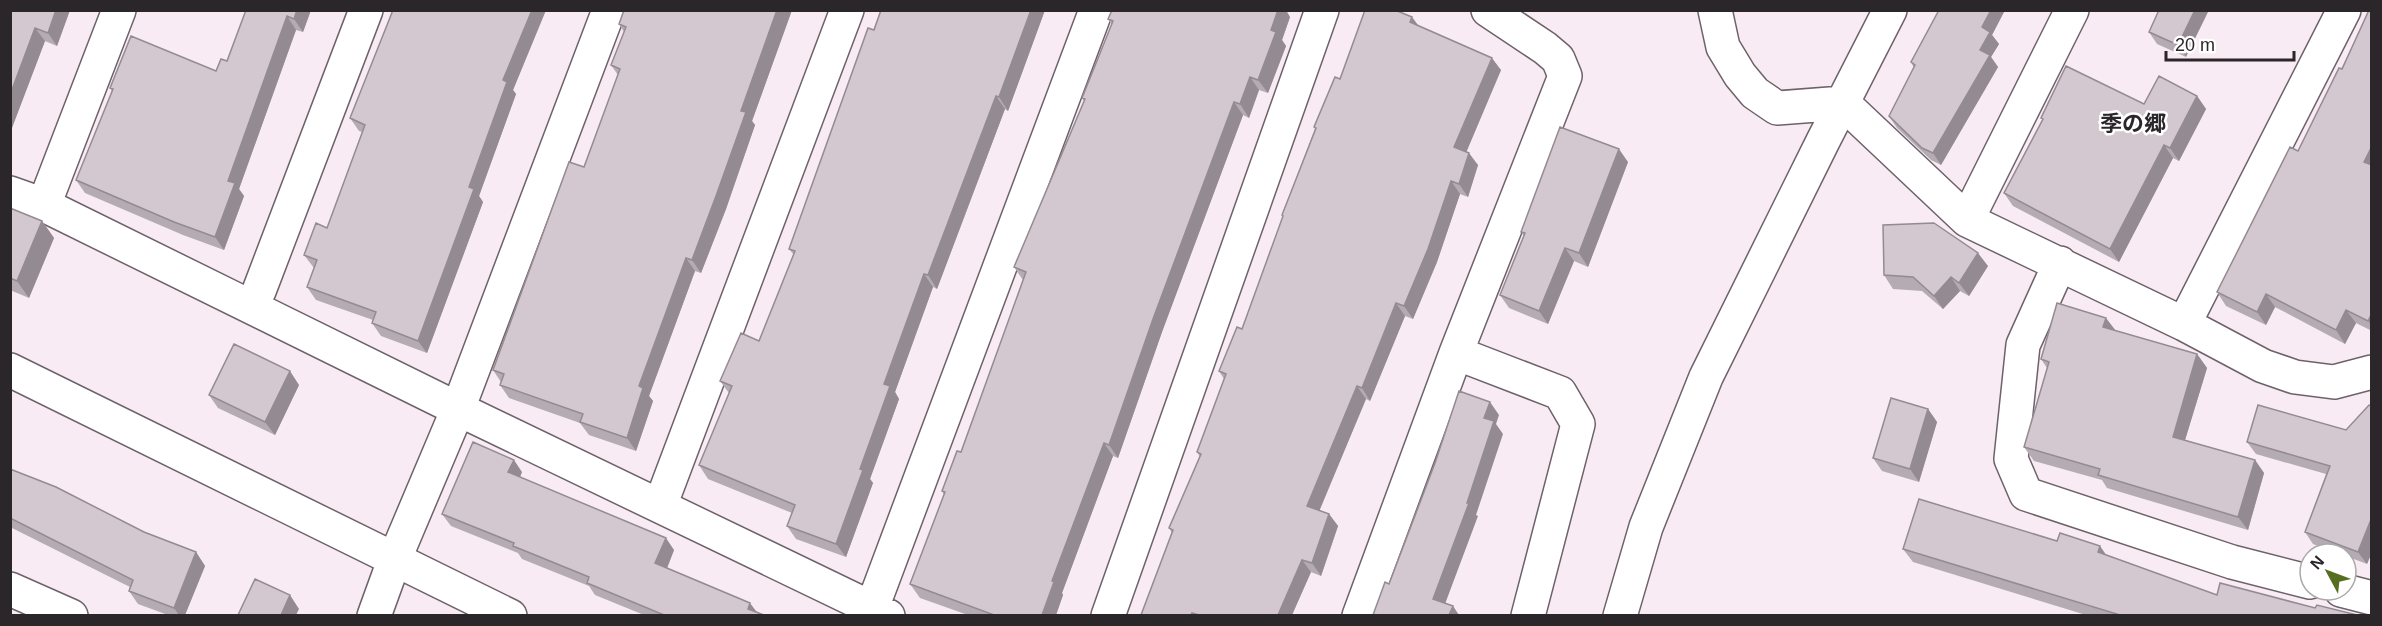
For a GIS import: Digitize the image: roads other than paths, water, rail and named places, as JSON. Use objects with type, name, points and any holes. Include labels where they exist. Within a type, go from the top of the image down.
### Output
[{"type":"street","points":[[44,205],[119,10]]},
{"type":"street","points":[[259,291],[366,10]]},
{"type":"street","points":[[374,615],[395,558],[458,409],[609,10]]},
{"type":"street","points":[[660,506],[847,10]]},
{"type":"street","points":[[10,193],[44,205],[458,409],[880,611],[1096,10]]},
{"type":"street","points":[[1108,615],[1322,10]]},
{"type":"street","points":[[1359,615],[1456,353],[1565,76],[1558,59],[1488,10]]},
{"type":"street","points":[[1715,10],[1723,47],[1740,75],[1755,93],[1777,108],[1843,103],[1967,220],[2184,324],[2263,366],[2295,377],[2334,382],[2372,372]]},
{"type":"street","points":[[1620,615],[1646,526],[1706,377],[1890,10]]},
{"type":"street","points":[[1967,220],[2072,10]]},
{"type":"street","points":[[2184,324],[2344,10]]},
{"type":"street","points":[[2060,263],[2024,345],[2011,459],[2026,494],[2232,562],[2298,579]]},
{"type":"street","points":[[1456,353],[1560,393],[1578,423],[1528,615]]},
{"type":"street","points":[[10,370],[510,615]]},
{"type":"street","points":[[10,589],[71,615]]},
{"type":"district","name":"季の郷","points":[[2133,123]]}]
